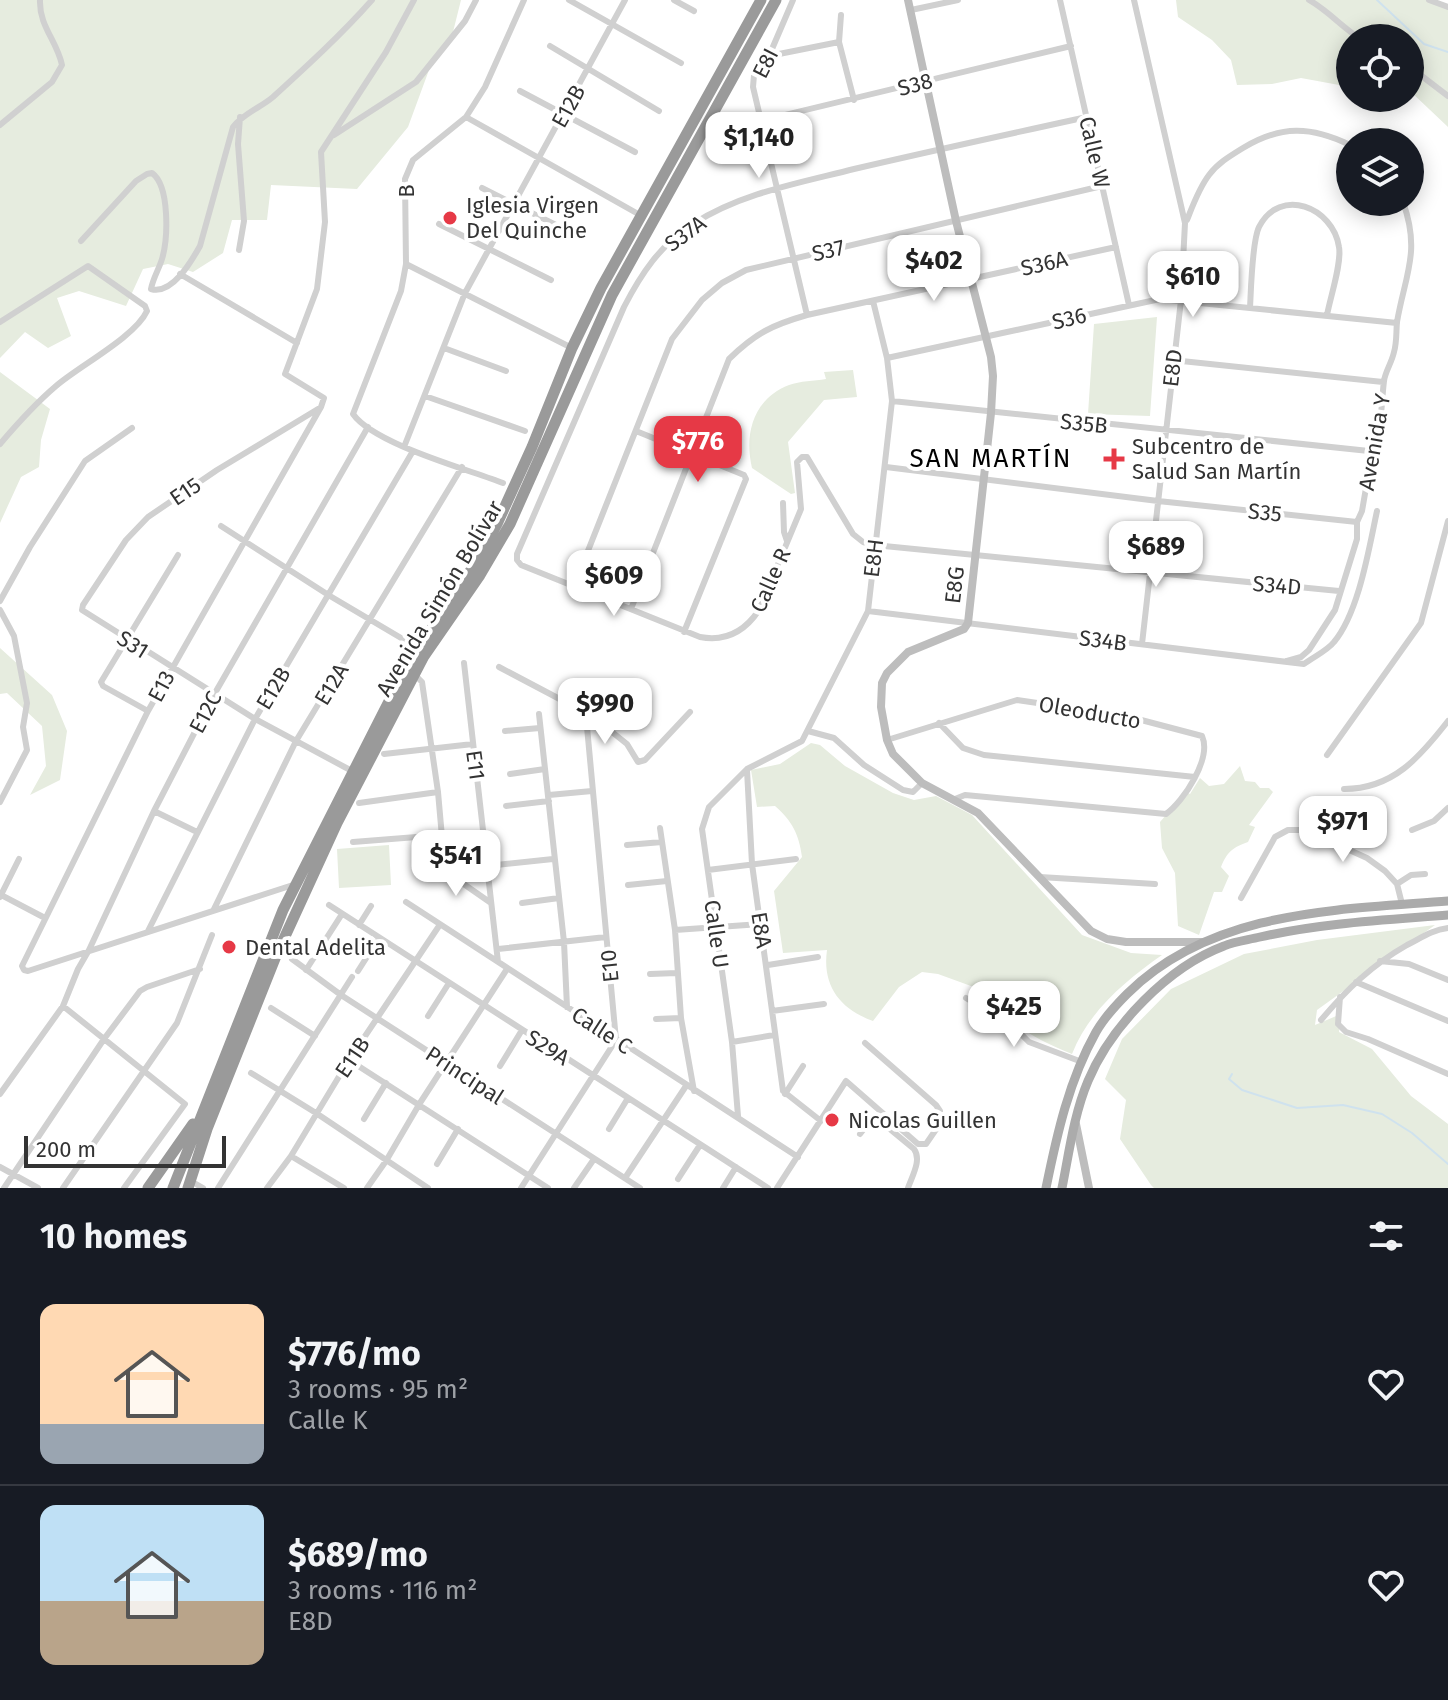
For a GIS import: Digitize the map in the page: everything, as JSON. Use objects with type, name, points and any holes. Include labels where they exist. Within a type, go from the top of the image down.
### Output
[{"type":"highway","name":"Avenida Simón Bolívar","points":[[173,1188],[283,910],[418,648],[477,561],[497,524],[572,348],[640,215],[761,0]]},
{"type":"highway","name":"Avenida Simón Bolívar","points":[[196,1187],[207,1129],[276,956],[337,823],[414,674],[510,524],[612,295],[776,0]]},
{"type":"highway","points":[[728,89],[722,88],[719,83],[729,60]]},
{"type":"highway","points":[[148,1188],[203,1111]]},
{"type":"main road","points":[[1046,1188],[1058,1128],[1082,1062],[1098,1029],[1148,974],[1201,942],[1287,917],[1448,901]]},
{"type":"main road","points":[[1351,909],[1353,923]]},
{"type":"main road","points":[[1062,1188],[1087,1083],[1100,1055],[1123,1022],[1158,986],[1223,946],[1296,929],[1448,915]]},
{"type":"street","points":[[0,125],[45,89],[62,65],[57,46],[45,29],[40,0]]},
{"type":"street","points":[[81,241],[136,181],[152,173],[161,186],[166,236],[163,257],[151,289],[164,289],[191,263],[200,246],[222,160],[233,127],[240,117],[268,101],[293,79],[372,0]]},
{"type":"street","points":[[321,407],[324,398],[285,374],[317,289],[325,222],[321,152],[386,52],[414,0]]},
{"type":"street","points":[[332,136],[416,82],[465,21],[476,0]]},
{"type":"street","name":"B","points":[[368,427],[353,414],[401,291],[406,264],[407,169],[413,160],[466,117],[485,87],[524,0]]},
{"type":"street","points":[[569,0],[681,63]]},
{"type":"street","points":[[612,25],[625,0]]},
{"type":"street","points":[[674,0],[694,11]]},
{"type":"street","name":"E8I","points":[[793,0],[769,56],[754,75],[753,87],[807,315]]},
{"type":"street","name":"E8G","points":[[908,0],[993,376],[968,623],[964,629],[908,652],[887,673],[881,695],[887,740],[893,754],[922,783],[955,799],[985,819],[1036,876],[1098,936],[1126,942],[1201,942]]},
{"type":"street","points":[[911,10],[958,0]]},
{"type":"street","name":"Calle W","points":[[1060,0],[1129,305]]},
{"type":"street","name":"E8D","points":[[1134,0],[1185,223],[1181,300],[1142,644]]},
{"type":"street","points":[[1309,0],[1322,7],[1339,24]]},
{"type":"street","points":[[1429,0],[1448,7]]},
{"type":"street","points":[[841,15],[839,42],[854,100]]},
{"type":"street","name":"E12B","points":[[404,447],[465,293],[612,25]]},
{"type":"street","points":[[769,56],[839,42]]},
{"type":"street","points":[[550,46],[659,111]]},
{"type":"street","name":"S38","points":[[760,121],[1071,46]]},
{"type":"street","points":[[1424,78],[1448,96]]},
{"type":"street","points":[[520,91],[635,152]]},
{"type":"street","points":[[239,250],[244,221],[238,144],[240,117]]},
{"type":"street","points":[[466,117],[640,215]]},
{"type":"street","name":"S37A","points":[[517,560],[619,318],[642,273],[662,248],[692,224],[730,203],[776,188],[1087,117]]},
{"type":"street","points":[[1185,223],[1208,176],[1221,161],[1249,144],[1281,130],[1306,130],[1336,138]]},
{"type":"street","name":"S37","points":[[574,586],[672,339],[702,300],[722,283],[746,270],[792,258],[1102,186]]},
{"type":"street","points":[[482,188],[580,237]]},
{"type":"street","points":[[1250,308],[1257,229],[1271,210],[1289,203],[1317,212],[1331,225],[1340,249],[1327,315]]},
{"type":"street","name":"Avenida Y","points":[[1287,661],[1301,657],[1309,650],[1335,610],[1357,539],[1357,522],[1362,511],[1370,465],[1369,451],[1376,441],[1385,390],[1383,382],[1397,339],[1397,323],[1410,275],[1413,241],[1407,216]]},
{"type":"street","points":[[439,224],[551,280]]},
{"type":"street","name":"S36A","points":[[693,455],[729,359],[773,324],[1116,247]]},
{"type":"street","points":[[406,264],[572,348]]},
{"type":"street","points":[[0,322],[88,266],[145,306],[147,311],[120,339],[56,385],[0,444]]},
{"type":"street","points":[[180,274],[297,343]]},
{"type":"street","name":"S36","points":[[887,358],[1160,299],[1397,323]]},
{"type":"street","name":"E8H","points":[[747,769],[792,748],[808,731],[868,611],[892,401],[887,358],[873,301]]},
{"type":"street","points":[[444,348],[506,371]]},
{"type":"street","points":[[1172,360],[1383,382]]},
{"type":"street","points":[[425,396],[525,431]]},
{"type":"street","name":"S35B","points":[[892,401],[1369,451]]},
{"type":"street","name":"E13","points":[[89,950],[28,971],[22,966],[171,667],[321,407]]},
{"type":"street","name":"E15","points":[[82,610],[126,540],[148,517],[217,470],[321,407]]},
{"type":"street","points":[[368,427],[413,451],[503,483]]},
{"type":"street","name":"E12C","points":[[0,1094],[63,1006],[154,811],[215,693],[368,427]]},
{"type":"street","points":[[0,601],[85,461],[132,428]]},
{"type":"street","points":[[636,431],[744,475],[746,479],[684,632]]},
{"type":"street","name":"E12B","points":[[147,932],[255,719],[413,451]]},
{"type":"street","points":[[631,609],[693,455]]},
{"type":"street","name":"Calle R","points":[[517,560],[684,632],[713,640],[735,634],[750,623],[759,610],[801,509],[797,462],[802,457],[810,458],[853,534],[863,542],[874,545]]},
{"type":"street","name":"E12A","points":[[214,909],[296,741],[462,467]]},
{"type":"street","name":"S35","points":[[886,467],[1357,522]]},
{"type":"street","points":[[783,503],[787,541]]},
{"type":"street","name":"S34B","points":[[868,611],[1304,664],[1332,645],[1342,631],[1361,584],[1377,511]]},
{"type":"street","points":[[1327,755],[1421,623],[1448,521]]},
{"type":"street","points":[[221,526],[418,648]]},
{"type":"street","name":"S34D","points":[[874,545],[1339,591]]},
{"type":"street","points":[[148,711],[101,684],[125,639],[178,555]]},
{"type":"street","points":[[0,610],[14,636],[27,703],[23,727],[27,750],[0,802]]},
{"type":"street","name":"S31","points":[[82,610],[255,719],[352,771]]},
{"type":"street","name":"E11","points":[[464,663],[498,962]]},
{"type":"street","points":[[499,667],[602,724],[627,744],[638,762],[690,712]]},
{"type":"street","points":[[414,674],[422,682],[438,792],[445,871],[491,903]]},
{"type":"street","name":"Oleoducto","points":[[887,740],[1017,700],[1126,716],[1202,736],[1204,750],[1195,777]]},
{"type":"street","points":[[539,714],[564,942],[567,1007]]},
{"type":"street","name":"E10","points":[[586,716],[616,1040]]},
{"type":"street","points":[[1344,789],[1377,786],[1399,773],[1448,721]]},
{"type":"street","points":[[939,723],[963,748],[984,755],[1195,777],[1175,808],[1166,814],[965,795],[955,799]]},
{"type":"street","points":[[505,731],[540,728]]},
{"type":"street","points":[[808,731],[834,738],[864,765],[903,790],[913,792],[922,783]]},
{"type":"street","points":[[384,754],[473,744]]},
{"type":"street","points":[[510,774],[545,769]]},
{"type":"street","name":"E8A","points":[[747,769],[752,864],[784,1092]]},
{"type":"street","name":"Calle U","points":[[738,1116],[732,1042],[702,829],[709,807],[747,769]]},
{"type":"street","points":[[506,806],[592,791]]},
{"type":"street","points":[[359,803],[438,792]]},
{"type":"street","points":[[1412,830],[1434,821],[1448,808]]},
{"type":"street","points":[[154,811],[197,832]]},
{"type":"street","points":[[660,828],[675,930],[681,1018],[694,1091]]},
{"type":"street","points":[[1241,898],[1275,837],[1288,830],[1305,830],[1367,858],[1385,871],[1397,884],[1402,904]]},
{"type":"street","points":[[353,842],[442,835]]},
{"type":"street","points":[[627,845],[662,842]]},
{"type":"street","points":[[19,859],[0,896],[45,918]]},
{"type":"street","points":[[487,866],[553,859]]},
{"type":"street","points":[[708,870],[796,859]]},
{"type":"street","points":[[1397,884],[1411,875],[1425,874]]},
{"type":"street","points":[[1036,876],[1155,884]]},
{"type":"street","points":[[628,885],[667,881]]},
{"type":"street","points":[[89,950],[296,884]]},
{"type":"street","points":[[522,903],[559,898]]},
{"type":"street","name":"Calle C","points":[[406,902],[798,1157]]},
{"type":"street","name":"S29A","points":[[329,905],[768,1188]]},
{"type":"street","points":[[359,925],[371,906]]},
{"type":"street","points":[[306,970],[342,914]]},
{"type":"street","points":[[675,930],[761,924]]},
{"type":"street","name":"E11B","points":[[267,1188],[291,1156],[349,1060],[439,926]]},
{"type":"street","points":[[1321,1020],[1340,997],[1380,961],[1436,930],[1448,928]]},
{"type":"street","points":[[63,1188],[177,1023],[212,935]]},
{"type":"street","points":[[498,949],[606,937]]},
{"type":"street","points":[[358,971],[379,938]]},
{"type":"street","points":[[768,965],[818,957]]},
{"type":"street","name":"Principal","points":[[292,959],[341,995],[640,1188]]},
{"type":"street","points":[[1380,961],[1409,964],[1448,980]]},
{"type":"street","points":[[4,1188],[140,991],[200,969]]},
{"type":"street","points":[[367,1188],[507,969]]},
{"type":"street","points":[[650,974],[677,973]]},
{"type":"street","points":[[218,1188],[352,977]]},
{"type":"street","points":[[1356,982],[1448,1021]]},
{"type":"street","points":[[428,1016],[449,983]]},
{"type":"street","points":[[1340,997],[1338,1024],[1346,1032],[1448,1074]]},
{"type":"street","points":[[966,998],[1013,1026],[1025,1039],[1082,1062]]},
{"type":"street","points":[[772,1011],[824,1004]]},
{"type":"street","points":[[63,1006],[185,1104],[124,1188]]},
{"type":"street","points":[[271,1008],[315,1036]]},
{"type":"street","points":[[656,1019],[681,1018]]},
{"type":"street","points":[[500,1066],[522,1030]]},
{"type":"street","points":[[732,1042],[774,1035]]},
{"type":"street","points":[[521,1188],[616,1040]]},
{"type":"street","points":[[777,1188],[846,1081],[918,1144],[926,1144],[937,1128],[940,1111],[936,1105],[865,1043]]},
{"type":"street","points":[[349,1060],[548,1188]]},
{"type":"street","points":[[803,1066],[784,1092],[821,1121]]},
{"type":"street","points":[[251,1073],[428,1188]]},
{"type":"street","points":[[364,1119],[386,1083]]},
{"type":"street","points":[[625,1178],[686,1086]]},
{"type":"street","points":[[609,1129],[628,1098]]},
{"type":"street","points":[[860,1134],[874,1116],[914,1149],[918,1154],[917,1161],[908,1188]]},
{"type":"street","points":[[1076,1124],[1089,1188]]},
{"type":"street","points":[[437,1164],[458,1129]]},
{"type":"street","points":[[678,1179],[700,1145]]},
{"type":"street","points":[[291,1156],[344,1188]]},
{"type":"street","points":[[574,1188],[594,1159]]},
{"type":"street","points":[[0,1167],[38,1188]]},
{"type":"street","points":[[723,1188],[736,1167]]},
{"type":"shaded area","points":[[0,0],[461,0],[452,36],[429,70],[408,127],[357,189],[271,185],[267,220],[232,220],[223,253],[193,272],[168,264],[143,269],[126,306],[79,291],[57,298],[71,336],[48,348],[25,332],[0,358]]},
{"type":"shaded area","points":[[1176,0],[1429,0],[1448,7],[1448,127],[1424,104],[1424,24],[1336,24],[1336,84],[1301,78],[1272,84],[1237,85],[1231,60],[1212,40],[1178,17]]},
{"type":"shaded area","points":[[1157,317],[1150,416],[1088,414],[1094,324]]},
{"type":"shaded area","points":[[853,370],[857,397],[824,400],[788,442],[795,493],[791,494],[752,468],[751,430],[759,408],[767,399],[789,385],[826,379],[824,372]]},
{"type":"shaded area","points":[[0,372],[50,409],[41,440],[39,467],[21,477],[0,523]]},
{"type":"shaded area","points":[[0,648],[52,695],[67,731],[60,780],[30,795],[46,766],[42,726],[7,693],[0,694]]},
{"type":"shaded area","points":[[811,743],[820,745],[845,766],[893,793],[914,800],[936,796],[972,815],[1082,935],[1131,953],[1162,955],[1135,975],[1098,1011],[1072,1054],[1026,1032],[993,994],[938,974],[922,972],[899,987],[873,1021],[851,1010],[836,994],[827,975],[827,950],[783,953],[774,891],[802,857],[801,849],[794,828],[775,806],[757,807],[751,770],[780,764]]},
{"type":"shaded area","points":[[1240,766],[1245,781],[1255,782],[1260,788],[1269,788],[1273,792],[1249,825],[1255,827],[1248,842],[1231,851],[1223,862],[1221,867],[1229,876],[1222,892],[1214,892],[1199,935],[1178,926],[1175,873],[1162,848],[1160,822],[1186,792],[1190,794],[1200,778],[1209,786],[1224,784]]},
{"type":"shaded area","points":[[389,845],[391,885],[339,888],[337,849]]},
{"type":"shaded area","points":[[1435,925],[1317,1010],[1315,1025],[1341,1014],[1339,1032],[1372,1049],[1411,1096],[1448,1124],[1448,1188],[1154,1188],[1151,1185],[1120,1139],[1126,1100],[1105,1079],[1122,1039],[1171,989],[1244,954],[1317,940]]},
{"type":"waterway","points":[[1377,0],[1424,44],[1448,52]]},
{"type":"waterway","points":[[1232,1074],[1229,1079],[1242,1090],[1297,1108],[1343,1105],[1382,1114],[1412,1133],[1448,1164]]},
{"type":"place","name":"Iglesia Virgen Del Quinche","points":[[450,218]]},
{"type":"place","name":"Subcentro de Salud San Martín","points":[[1114,459]]},
{"type":"place","name":"Dental Adelita","points":[[229,947]]},
{"type":"place","name":"Nicolas Guillen","points":[[832,1120]]},
{"type":"district","name":"SAN MARTÍN","points":[[991,458]]}]
